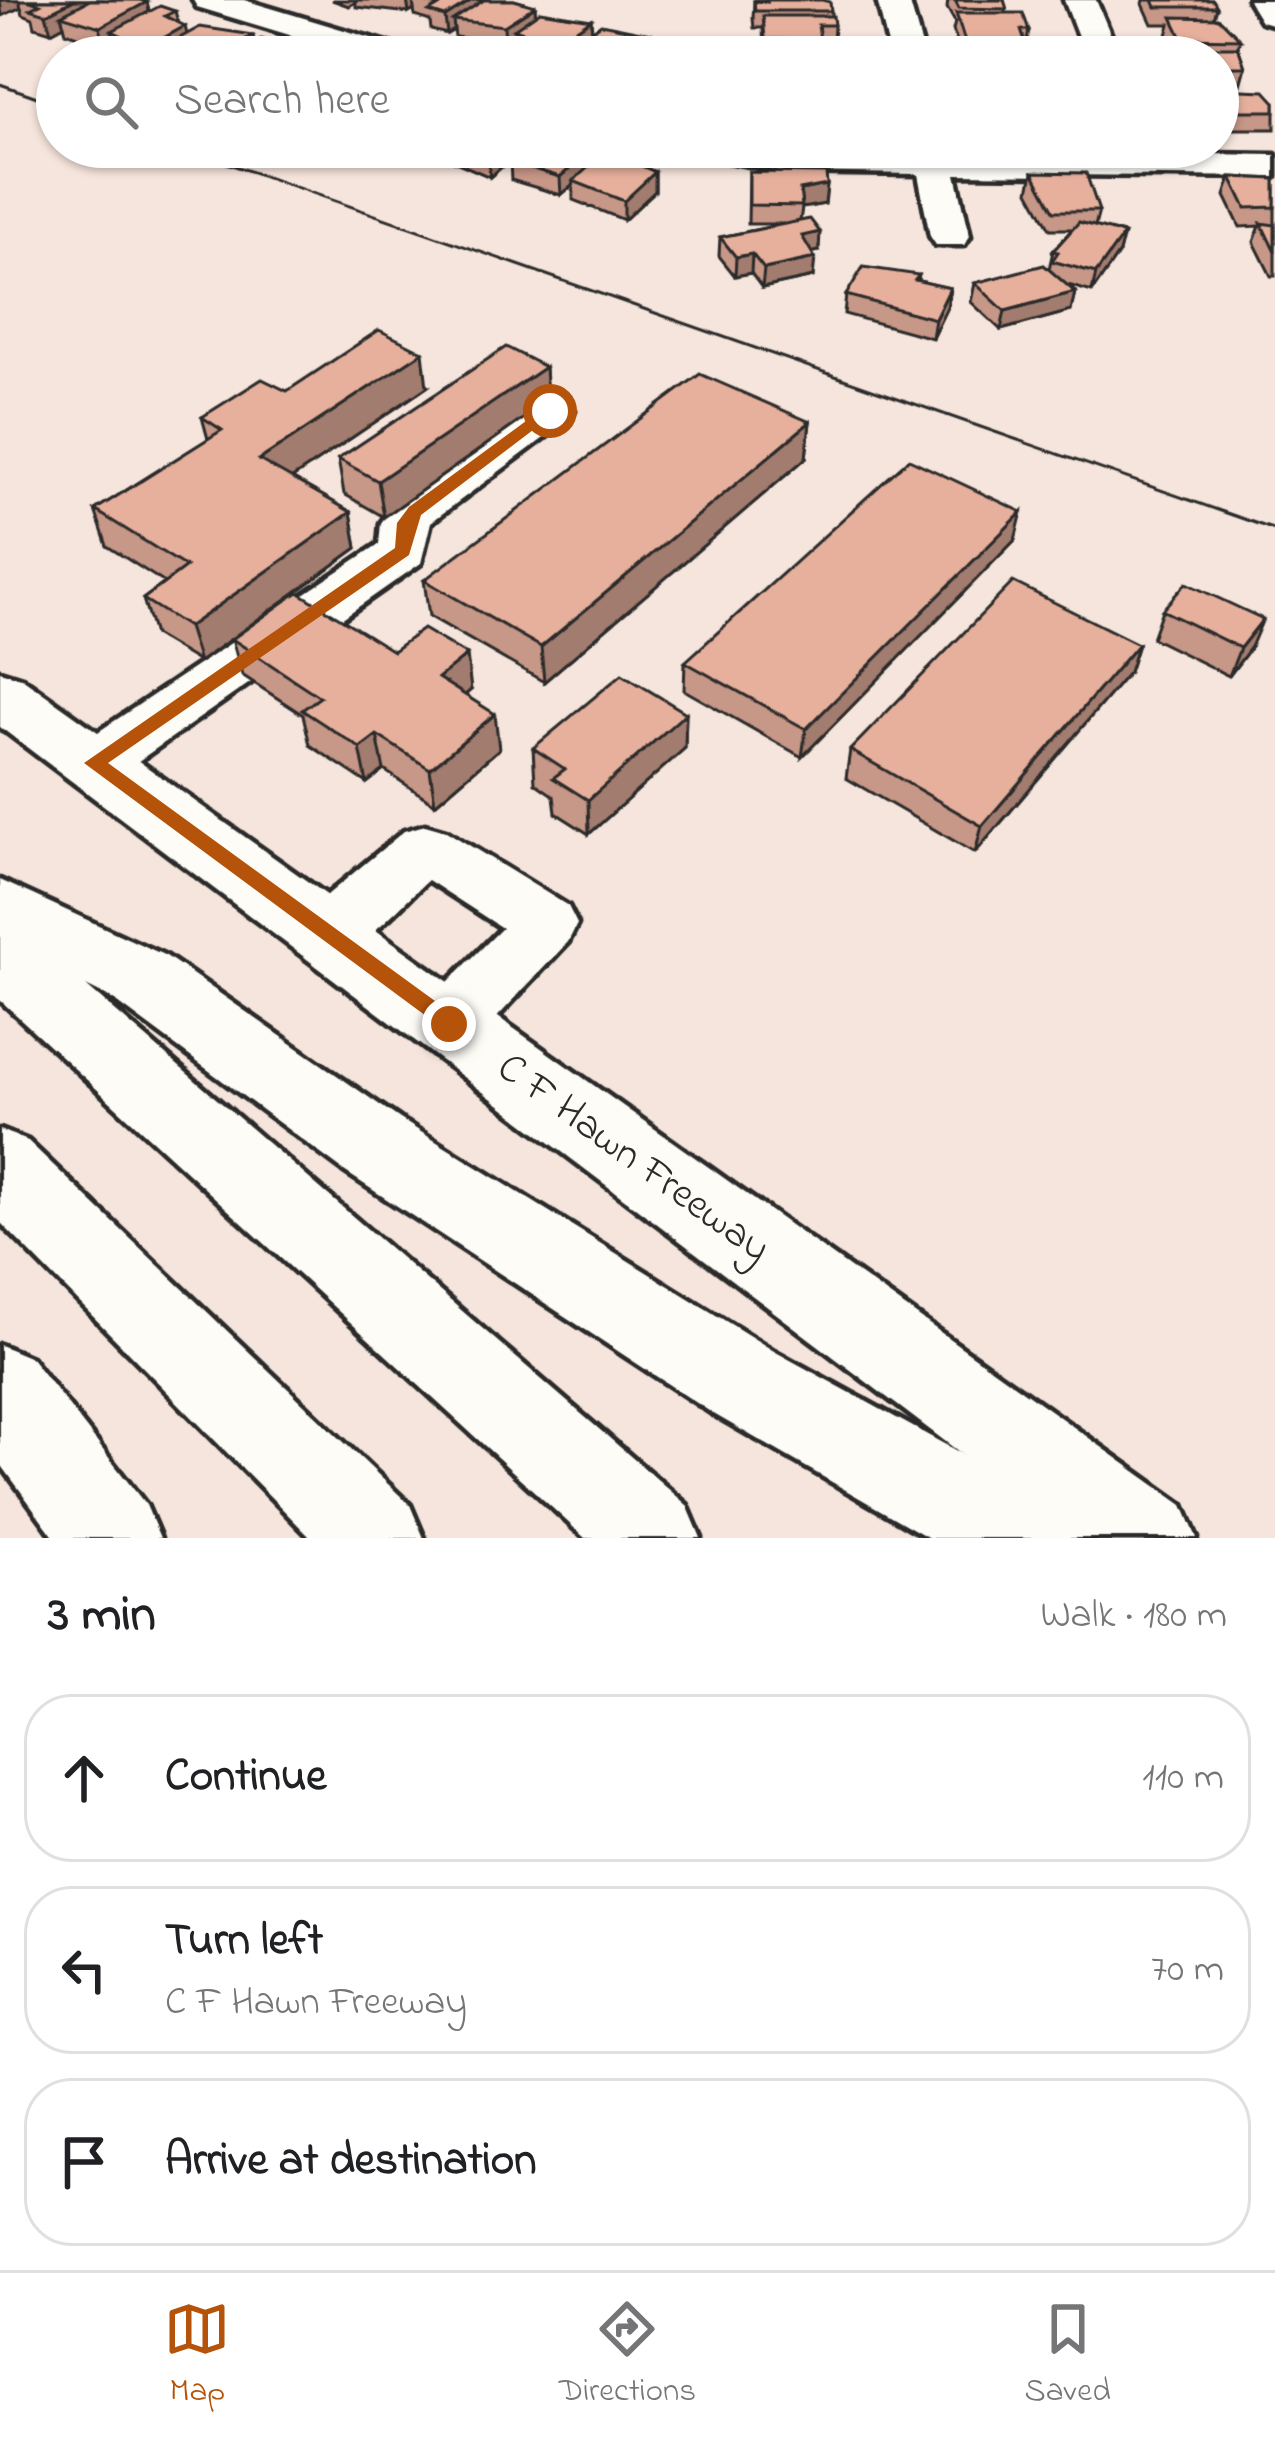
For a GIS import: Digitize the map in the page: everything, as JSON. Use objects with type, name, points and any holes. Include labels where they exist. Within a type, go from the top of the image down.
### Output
[{"type":"main road","points":[[1267,0],[1275,13]]},
{"type":"main road","name":"C F Hawn Freeway","points":[[0,694],[1150,1538]]},
{"type":"main road","points":[[0,909],[140,978],[372,1145],[742,1382],[976,1513],[1036,1538]]},
{"type":"main road","points":[[0,955],[654,1538]]},
{"type":"main road","points":[[0,1167],[377,1538]]},
{"type":"main road","points":[[0,1389],[113,1538]]},
{"type":"street","points":[[209,0],[329,36]]},
{"type":"street","points":[[893,0],[902,36]]},
{"type":"street","points":[[1080,0],[1094,36]]},
{"type":"street","points":[[1239,163],[1275,166]]},
{"type":"street","points":[[936,168],[950,236]]},
{"type":"street","points":[[94,763],[403,551],[406,523],[415,511],[550,411]]},
{"type":"street","points":[[325,933],[425,848],[546,924],[449,1024]]},
{"type":"building","points":[[27,0],[74,0],[46,14],[30,9],[40,4]]},
{"type":"building","points":[[90,0],[147,2],[100,27],[61,15]]},
{"type":"building","points":[[417,0],[472,0],[445,17],[429,12],[439,6]]},
{"type":"building","points":[[484,0],[535,6],[504,26],[453,20]]},
{"type":"building","points":[[822,0],[830,2],[831,11],[755,11],[754,1]]},
{"type":"building","points":[[955,0],[1004,0],[1007,9],[959,8]]},
{"type":"building","points":[[1153,0],[1213,0],[1217,7],[1156,7]]},
{"type":"building","points":[[160,6],[175,11],[165,16],[185,26],[167,36],[123,36],[112,31]]},
{"type":"building","points":[[540,11],[591,19],[566,36],[537,36],[514,29]]},
{"type":"building","points":[[956,13],[1023,13],[1029,30],[1021,30],[1023,36],[963,36]]},
{"type":"building","points":[[763,16],[833,16],[834,25],[818,25],[819,36],[765,36]]},
{"type":"building","points":[[1172,17],[1219,18],[1237,36],[1181,36]]},
{"type":"building","points":[[601,24],[651,34],[648,36],[584,36]]},
{"type":"building","points":[[200,27],[253,35],[251,36],[184,36]]},
{"type":"building","points":[[1239,90],[1265,91],[1275,102],[1275,111],[1239,111]]},
{"type":"building","points":[[530,168],[570,168],[560,177]]},
{"type":"building","points":[[588,168],[655,172],[624,201],[573,181]]},
{"type":"building","points":[[749,172],[826,173],[827,185],[800,190],[802,206],[749,205]]},
{"type":"building","points":[[1033,172],[1086,173],[1099,211],[1054,211]]},
{"type":"building","points":[[1231,177],[1275,179],[1275,207],[1246,208]]},
{"type":"building","points":[[810,219],[820,232],[802,236],[815,258],[764,269],[752,254],[736,257],[720,237]]},
{"type":"building","points":[[1079,222],[1124,234],[1096,273],[1052,261],[1058,252],[1053,251]]},
{"type":"building","points":[[1261,223],[1275,225],[1275,252]]},
{"type":"building","points":[[1044,265],[1075,292],[1005,311],[975,283]]},
{"type":"building","points":[[863,267],[919,275],[915,280],[950,288],[935,319],[846,295]]},
{"type":"building","points":[[379,330],[423,352],[259,460],[351,512],[188,627],[143,599],[186,567],[95,510],[222,430],[202,417],[262,379],[287,391]]},
{"type":"building","points":[[506,347],[545,367],[378,481],[338,459]]},
{"type":"building","points":[[700,374],[810,422],[541,647],[424,580]]},
{"type":"building","points":[[909,459],[1022,512],[806,729],[685,662]]},
{"type":"building","points":[[1013,582],[1138,644],[982,826],[850,750]]},
{"type":"building","points":[[1186,583],[1263,619],[1240,648],[1162,610]]},
{"type":"building","points":[[298,592],[393,651],[423,629],[467,655],[438,678],[495,714],[430,769],[377,735],[360,748],[302,710],[320,697],[232,639]]},
{"type":"building","points":[[622,674],[686,713],[588,800],[553,778],[565,769],[533,748]]},
{"type":"tram line","points":[[0,84],[36,97]]},
{"type":"tram line","points":[[241,168],[1275,530]]},
{"type":"route","points":[[449,1024],[94,763],[403,551],[406,523],[415,511],[550,411]]}]
